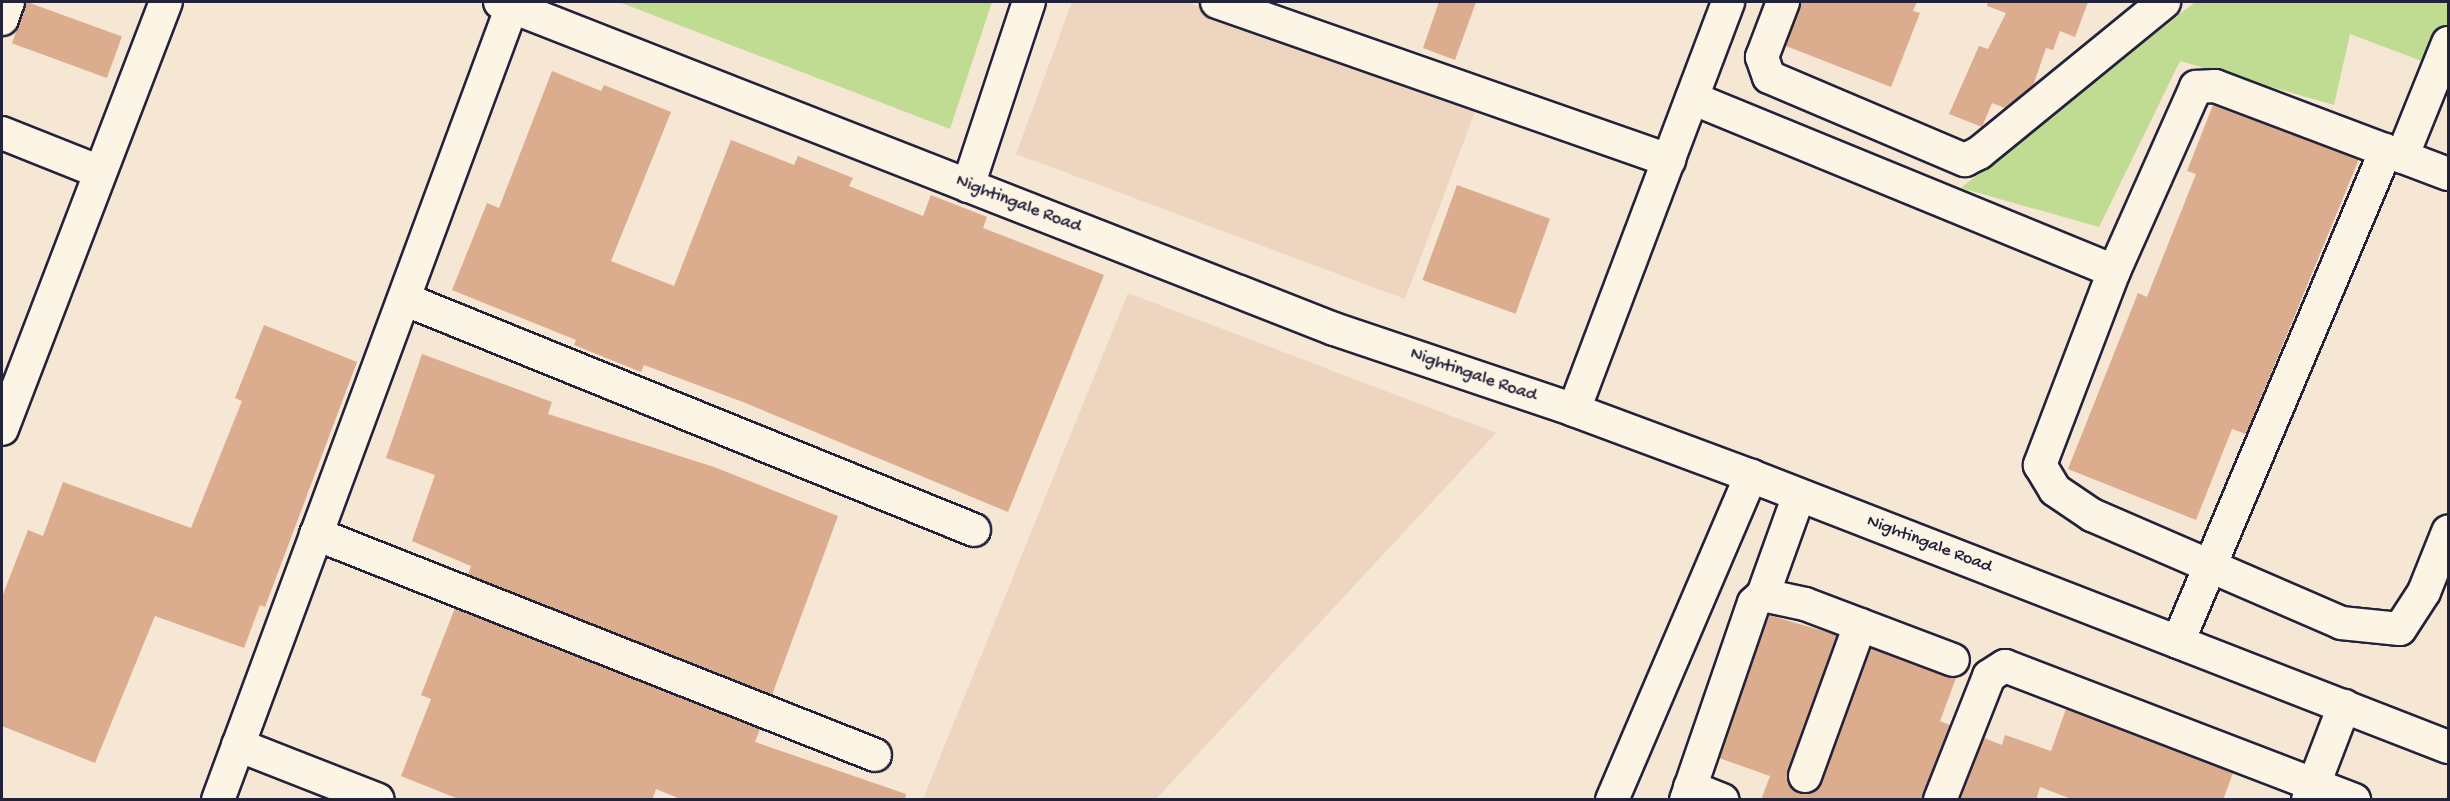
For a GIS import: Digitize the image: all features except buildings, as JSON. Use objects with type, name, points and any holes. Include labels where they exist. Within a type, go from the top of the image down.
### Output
[{"type":"street","points":[[2,429],[166,2]]},
{"type":"street","points":[[968,186],[1029,2]]},
{"type":"street","points":[[1217,2],[1668,160]]},
{"type":"street","points":[[1574,410],[1728,2]]},
{"type":"street","points":[[1783,2],[1762,57],[1769,77],[1965,159],[1979,153],[2164,2]]},
{"type":"street","points":[[218,800],[404,299],[506,4]]},
{"type":"street","name":"Nightingale Road","points":[[506,4],[1334,329],[1574,410],[1751,476],[2448,747]]},
{"type":"street","points":[[2178,642],[2394,153],[2448,43]]},
{"type":"street","points":[[2448,174],[2215,86],[2196,87],[2114,271],[2040,465],[2055,490],[2092,515],[2341,623],[2400,629],[2424,592],[2448,532]]},
{"type":"street","points":[[1692,98],[2114,271]]},
{"type":"street","points":[[2,133],[100,172]]},
{"type":"street","points":[[404,299],[974,530]]},
{"type":"street","points":[[1612,800],[1751,476]]},
{"type":"street","points":[[1724,800],[1688,793],[1755,603],[1763,595],[1799,495]]},
{"type":"street","points":[[316,534],[875,755]]},
{"type":"street","points":[[1763,595],[1785,598],[1953,660]]},
{"type":"street","points":[[1805,776],[1860,625]]},
{"type":"street","points":[[1940,800],[1989,676],[2005,666],[2311,792],[2354,800]]},
{"type":"street","points":[[2311,792],[2344,706]]},
{"type":"street","points":[[238,745],[378,800]]},
{"type":"shaded area","points":[[1072,2],[1187,2],[1476,109],[1405,299],[1016,154]]},
{"type":"shaded area","points":[[1128,293],[1496,433],[1156,799],[923,799]]},
{"type":"green space","points":[[619,2],[992,2],[950,129]]},
{"type":"green space","points":[[2195,2],[2448,2],[2448,33],[2435,66],[2350,34],[2334,105],[2180,61],[2099,227],[1961,188]]}]
